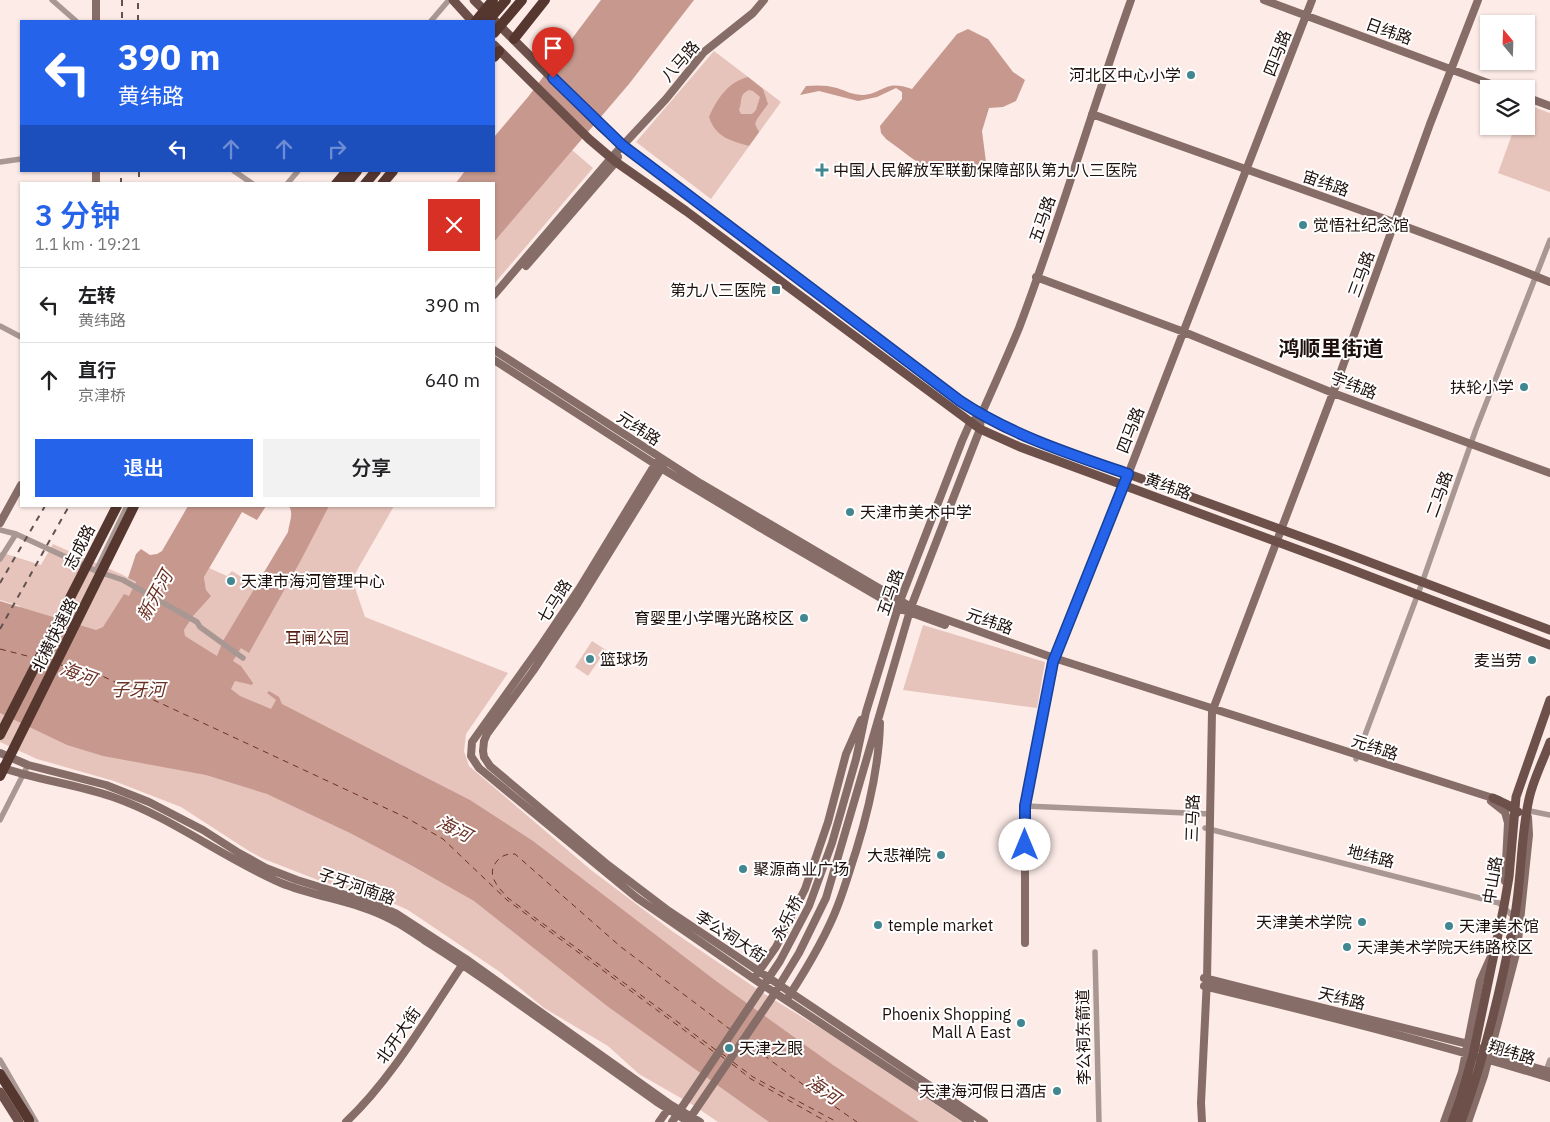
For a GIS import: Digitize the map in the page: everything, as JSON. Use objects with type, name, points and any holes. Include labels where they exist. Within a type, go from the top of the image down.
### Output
[{"type":"highway","points":[[475,20],[494,0]]},
{"type":"highway","points":[[489,20],[506,0]]},
{"type":"highway","points":[[495,32],[522,0]]},
{"type":"highway","points":[[514,39],[545,0]]},
{"type":"highway","points":[[338,182],[346,172]]},
{"type":"highway","points":[[348,182],[356,172]]},
{"type":"highway","points":[[367,182],[375,172]]},
{"type":"highway","points":[[384,182],[392,172]]},
{"type":"highway","points":[[102,532],[113,507]]},
{"type":"highway","name":"志成路","points":[[0,735],[116,507]]},
{"type":"highway","name":"北横快速路","points":[[0,776],[134,507]]},
{"type":"highway","points":[[110,554],[137,507]]},
{"type":"highway","points":[[0,1074],[26,1122]]},
{"type":"main road","points":[[451,0],[473,20]]},
{"type":"main road","name":"黄纬路","points":[[474,0],[622,145],[981,416],[1021,434],[1550,630]]},
{"type":"main road","name":"黄纬路","points":[[496,51],[614,160],[980,429],[1020,447],[1550,645]]},
{"type":"main road","name":"中山路","points":[[1480,1051],[1477,1031],[1504,906],[1516,797],[1550,700]]},
{"type":"main road","name":"中山路","points":[[1465,1098],[1480,1051],[1489,1031],[1515,918],[1524,826],[1530,793],[1550,742]]},
{"type":"main road","points":[[1492,799],[1515,807],[1522,816],[1524,826]]},
{"type":"main road","points":[[1462,1072],[1480,1051]]},
{"type":"main road","points":[[0,1092],[26,1122]]},
{"type":"main road","points":[[1452,1122],[1465,1098]]},
{"type":"main road","points":[[1460,1122],[1465,1098]]},
{"type":"main road","points":[[0,1104],[26,1122]]},
{"type":"street","points":[[52,0],[75,20]]},
{"type":"street","points":[[96,0],[96,20]]},
{"type":"street","points":[[432,20],[451,0]]},
{"type":"street","name":"八马路","points":[[495,301],[614,160],[622,145],[666,100],[704,52],[753,13],[764,0]]},
{"type":"street","name":"五马路","points":[[867,760],[910,610],[980,429],[981,416],[1018,328],[1131,0]]},
{"type":"street","name":"日纬路","points":[[1264,0],[1481,80]]},
{"type":"street","name":"四马路","points":[[1025,942],[1025,806],[1054,660],[1184,332],[1312,0]]},
{"type":"street","name":"三马路","points":[[1200,1122],[1198,1101],[1205,982],[1207,829],[1214,709],[1478,0]]},
{"type":"street","points":[[1535,100],[1550,106]]},
{"type":"street","name":"宙纬路","points":[[1092,114],[1395,222],[1550,282]]},
{"type":"street","points":[[0,162],[20,159]]},
{"type":"street","name":"八马路","points":[[495,294],[614,160]]},
{"type":"street","points":[[235,172],[250,182]]},
{"type":"street","points":[[289,182],[297,172]]},
{"type":"street","name":"二马路","points":[[1357,757],[1422,583],[1471,444],[1550,240]]},
{"type":"street","name":"宇纬路","points":[[1036,277],[1184,332],[1333,392],[1550,473]]},
{"type":"street","points":[[0,326],[20,336]]},
{"type":"street","name":"元纬路","points":[[495,351],[660,463]]},
{"type":"street","name":"元纬路","points":[[495,361],[660,463],[910,610],[1054,660],[1214,709],[1357,757],[1492,799]]},
{"type":"street","points":[[970,423],[981,416]]},
{"type":"street","name":"五马路","points":[[856,759],[866,712],[899,605],[970,423]]},
{"type":"street","name":"七马路","points":[[483,751],[487,734],[533,671],[578,603],[660,463]]},
{"type":"street","name":"七马路","points":[[471,756],[472,742],[476,735],[579,589],[660,463]]},
{"type":"street","points":[[0,524],[20,486]]},
{"type":"street","name":"志成路","points":[[96,571],[127,507]]},
{"type":"street","points":[[0,530],[16,534],[96,571],[123,580],[198,622],[200,627],[241,656]]},
{"type":"street","points":[[0,559],[16,534]]},
{"type":"street","points":[[754,979],[776,947],[805,889],[828,822],[846,754],[866,712]]},
{"type":"street","points":[[786,1000],[818,947],[838,907],[862,829],[872,786],[879,753],[880,715]]},
{"type":"street","name":"李公祠大街","points":[[483,751],[484,757],[490,766],[622,877],[666,909],[984,1122]]},
{"type":"street","name":"子牙河南路","points":[[0,753],[28,765],[106,785],[149,802],[203,830],[266,868],[297,880],[372,903],[397,914],[689,1122]]},
{"type":"street","name":"李公祠大街","points":[[471,756],[479,768],[499,785],[616,881],[662,916],[970,1122]]},
{"type":"street","name":"永乐桥","points":[[672,1122],[758,996],[801,924],[832,842],[856,759]]},
{"type":"street","name":"永乐桥","points":[[689,1122],[771,999],[819,915],[838,860],[867,760]]},
{"type":"street","points":[[0,820],[28,765]]},
{"type":"street","name":"子牙河南路","points":[[0,767],[24,776],[113,796],[168,821],[240,864],[282,883],[313,894],[368,909],[393,920],[464,961]]},
{"type":"street","points":[[1492,799],[1505,812],[1508,823],[1506,892]]},
{"type":"street","points":[[1025,806],[1208,814]]},
{"type":"street","points":[[1515,807],[1550,813]]},
{"type":"street","points":[[1480,1051],[1517,950],[1529,835],[1527,809]]},
{"type":"street","name":"地纬路","points":[[1207,829],[1499,903],[1504,906],[1521,926]]},
{"type":"street","points":[[1484,1076],[1480,1051],[1480,981],[1494,950]]},
{"type":"street","name":"李公祠东箭道","points":[[1095,952],[1099,1122]]},
{"type":"street","name":"北开大街","points":[[346,1122],[364,1105],[394,1065],[464,961]]},
{"type":"street","name":"天纬路","points":[[1205,982],[1480,1051]]},
{"type":"street","name":"翔纬路","points":[[1480,1051],[1502,1060],[1549,1074]]},
{"type":"street","points":[[0,1060],[26,1122]]},
{"type":"street","points":[[1468,1122],[1484,1076],[1491,1067],[1502,1060]]},
{"type":"street","points":[[1549,1074],[1550,1060]]},
{"type":"street","points":[[1444,1122],[1462,1072]]},
{"type":"street","points":[[659,1122],[669,1107]]},
{"type":"street","name":"子牙河南路","points":[[669,1107],[700,1122]]},
{"type":"green space","points":[[714,51],[781,102],[711,199],[636,142]]},
{"type":"green space","points":[[1535,107],[1550,113],[1550,192],[1498,173],[1512,135],[1535,135]]},
{"type":"green space","points":[[572,150],[593,168],[495,283],[495,241]]},
{"type":"green space","name":"耳闸公园","points":[[327,507],[393,507],[352,579],[365,617],[508,673],[466,734],[464,751],[469,766],[591,870],[672,931],[766,995],[830,1034],[962,1122],[718,1122],[693,1105],[639,1074],[608,1046],[544,1008],[500,972],[408,910],[377,896],[323,882],[264,859],[181,807],[114,781],[37,759],[0,742],[0,642],[20,606],[0,600],[0,552],[41,565],[53,544],[123,575],[193,615],[206,590],[204,577],[209,568],[227,576],[232,571],[256,586],[226,637]]},
{"type":"green space","points":[[923,625],[1045,662],[1037,708],[903,690]]},
{"type":"green space","name":"篮球场","points":[[592,641],[606,650],[588,676],[575,667]]},
{"type":"water","points":[[601,0],[694,0],[629,84],[495,241],[495,182],[457,182],[464,172],[495,172],[495,136],[528,97]]},
{"type":"water","points":[[968,29],[988,39],[1013,72],[1025,80],[1016,101],[1003,107],[989,108],[982,131],[987,170],[982,173],[952,175],[941,173],[922,165],[886,139],[881,133],[880,126],[902,99],[902,92],[896,88],[877,97],[858,101],[819,91],[800,95],[806,86],[829,86],[853,94],[863,95],[896,85],[912,89],[957,34]]},
{"type":"water","points":[[748,77],[763,89],[768,104],[757,119],[755,124],[759,132],[749,146],[724,137],[716,130],[709,117],[724,92],[741,79]],"holes":[[[749,90],[760,97],[756,110],[752,114],[741,114],[739,110],[743,94]]]},
{"type":"water","name":"子牙河","points":[[187,507],[265,507],[257,520],[242,512],[204,577],[206,590],[211,596],[193,616],[184,630],[185,636],[217,656],[223,641],[288,532],[291,515],[289,507],[328,507],[249,653],[241,648],[233,661],[241,666],[253,683],[252,685],[235,681],[231,689],[240,696],[271,709],[276,700],[267,693],[269,691],[279,697],[282,704],[470,800],[533,841],[716,981],[833,1065],[919,1122],[769,1122],[607,1006],[474,901],[409,864],[350,833],[267,794],[206,775],[103,756],[67,745],[0,713],[0,601],[96,630],[103,627],[124,594],[129,596],[136,582],[128,578],[136,554],[141,549],[150,555],[162,551]]},
{"type":"ferry route","points":[[0,649],[35,658]]},
{"type":"ferry route","points":[[44,660],[52,662]]},
{"type":"ferry route","points":[[61,665],[100,675],[407,818],[443,839],[507,900],[714,1052]]},
{"type":"ferry route","points":[[716,1050],[508,898],[497,886],[493,876],[492,871],[497,861],[505,855],[515,854],[621,947],[731,1030]]},
{"type":"ferry route","points":[[746,1042],[857,1122]]},
{"type":"ferry route","points":[[721,1053],[728,1058]]},
{"type":"ferry route","points":[[720,1055],[726,1060]]},
{"type":"ferry route","points":[[733,1062],[753,1077],[837,1122]]},
{"type":"ferry route","points":[[732,1064],[751,1079],[827,1122]]},
{"type":"railway","points":[[122,0],[122,20]]},
{"type":"railway","points":[[138,0],[138,20]]},
{"type":"railway","points":[[121,172],[121,182]]},
{"type":"railway","points":[[139,172],[139,182]]},
{"type":"railway","points":[[0,583],[44,507]]},
{"type":"railway","points":[[0,629],[68,507]]},
{"type":"place","name":"河北区中心小学","points":[[1191,75]]},
{"type":"place","name":"中国人民解放军联勤保障部队第九八三医院","points":[[822,170]]},
{"type":"place","name":"觉悟社纪念馆","points":[[1303,225]]},
{"type":"place","name":"第九八三医院","points":[[776,290]]},
{"type":"place","name":"扶轮小学","points":[[1524,387]]},
{"type":"place","name":"天津市美术中学","points":[[850,512]]},
{"type":"place","name":"天津市海河管理中心","points":[[231,581]]},
{"type":"place","name":"育婴里小学曙光路校区","points":[[804,618]]},
{"type":"place","name":"篮球场","points":[[590,659]]},
{"type":"place","name":"麦当劳","points":[[1532,660]]},
{"type":"place","name":"大悲禅院","points":[[941,855]]},
{"type":"place","name":"聚源商业广场","points":[[743,869]]},
{"type":"place","name":"天津美术学院","points":[[1362,922]]},
{"type":"place","name":"temple market","points":[[878,925]]},
{"type":"place","name":"天津美术馆","points":[[1449,926]]},
{"type":"place","name":"天津美术学院天纬路校区","points":[[1347,947]]},
{"type":"place","name":"Phoenix Shopping Mall A East","points":[[1021,1023]]},
{"type":"place","name":"天津之眼","points":[[729,1048]]},
{"type":"place","name":"天津海河假日酒店","points":[[1057,1091]]},
{"type":"district","name":"鸿顺里街道","points":[[1331,349]]},
{"type":"route","points":[[553,78],[622,145],[981,416],[1005,428],[1128,474],[1053,662],[1025,806],[1025,845]]},
{"type":"water label","name":"新开河","points":[[155,596]]},
{"type":"water label","name":"海河","points":[[78,674]]},
{"type":"water label","name":"海河","points":[[454,829]]},
{"type":"water label","name":"海河","points":[[823,1090]]}]
